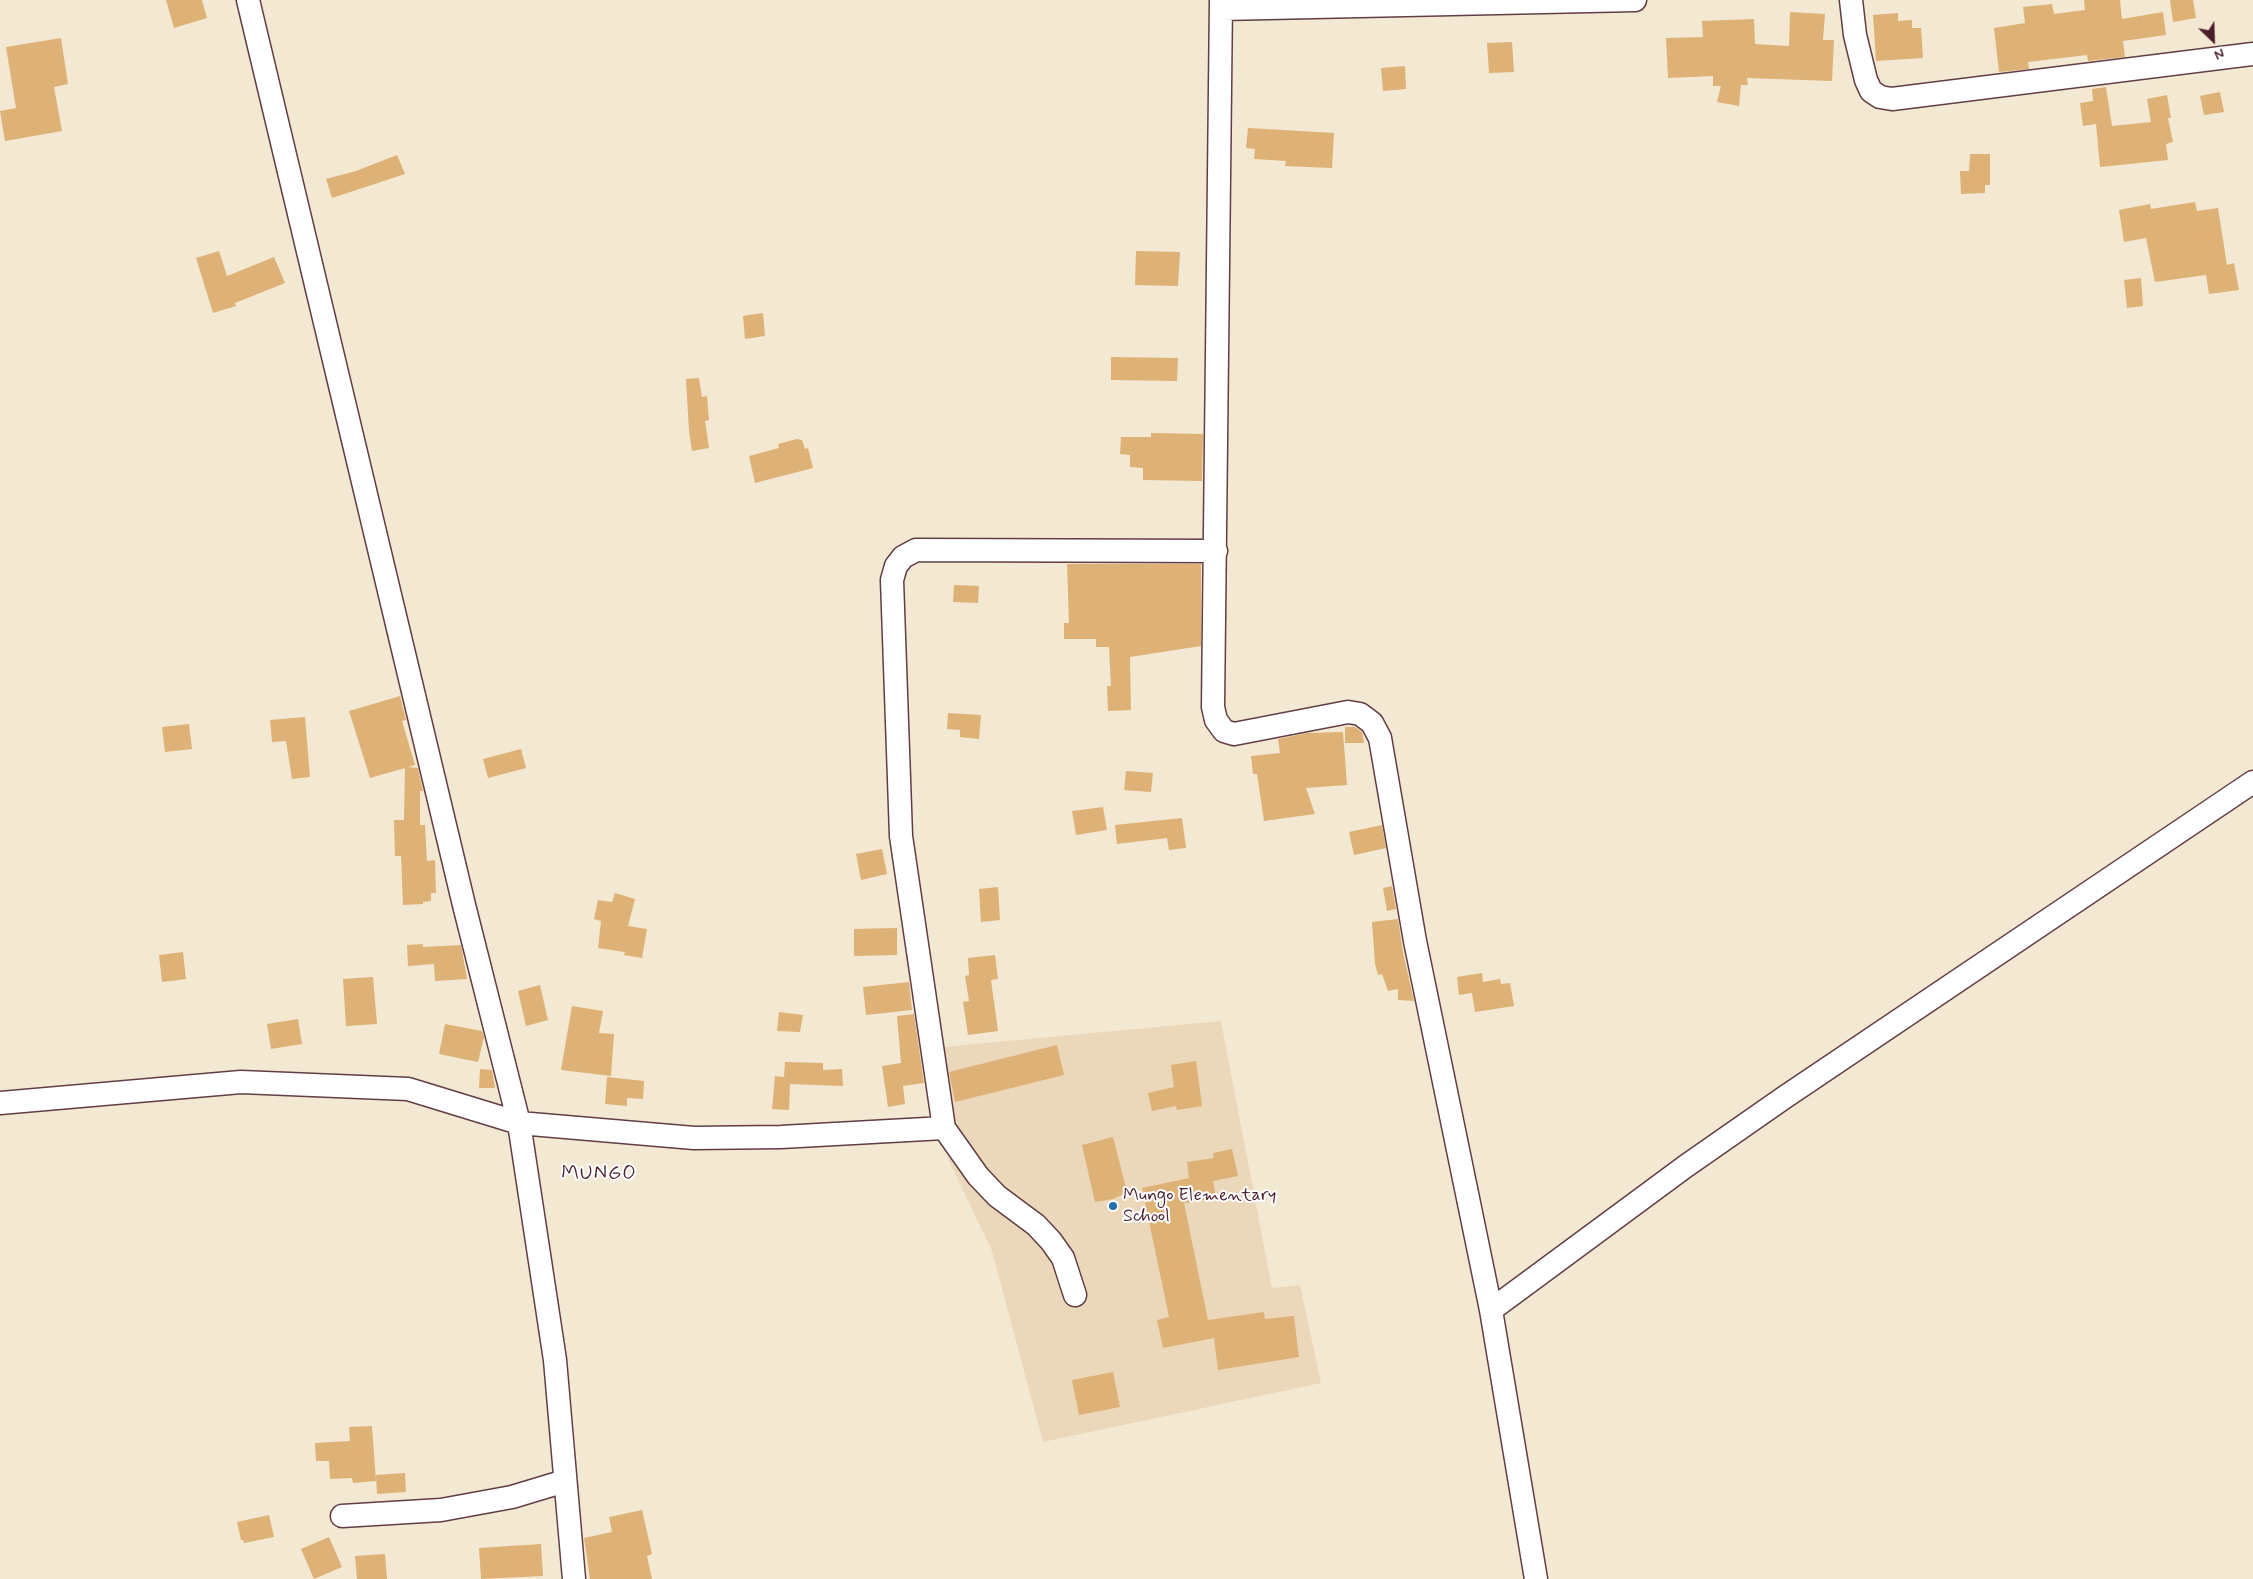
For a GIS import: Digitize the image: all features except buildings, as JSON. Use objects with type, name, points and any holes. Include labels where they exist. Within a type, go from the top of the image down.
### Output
[{"type":"street","points":[[248,0],[464,905],[519,1123],[555,1360],[574,1579]]},
{"type":"street","points":[[1536,1579],[1491,1310],[1416,941],[1380,738],[1372,723],[1360,714],[1348,712],[1329,714],[1234,734],[1224,731],[1216,720],[1213,708],[1221,4],[1635,0]]},
{"type":"street","points":[[1851,0],[1866,80],[1871,91],[1880,98],[1892,99],[2253,54]]},
{"type":"street","points":[[1075,1295],[1063,1258],[1051,1240],[1036,1225],[997,1196],[978,1176],[944,1128],[900,836],[892,580],[896,566],[903,557],[916,550],[1216,551]]},
{"type":"street","points":[[1491,1310],[1686,1166],[1785,1097],[2253,782]]},
{"type":"street","points":[[0,1103],[241,1082],[408,1089],[519,1123],[694,1138],[781,1137],[944,1128]]},
{"type":"street","points":[[342,1516],[441,1510],[512,1497],[565,1481]]},
{"type":"shaded area","name":"Mungo Elementary School","points":[[1221,1021],[1272,1288],[1300,1285],[1321,1383],[1043,1442],[992,1251],[949,1161],[943,1047]]},
{"type":"place","name":"Mungo Elementary School","points":[[1113,1206]]},
{"type":"district","name":"MUNGO","points":[[599,1175]]}]
